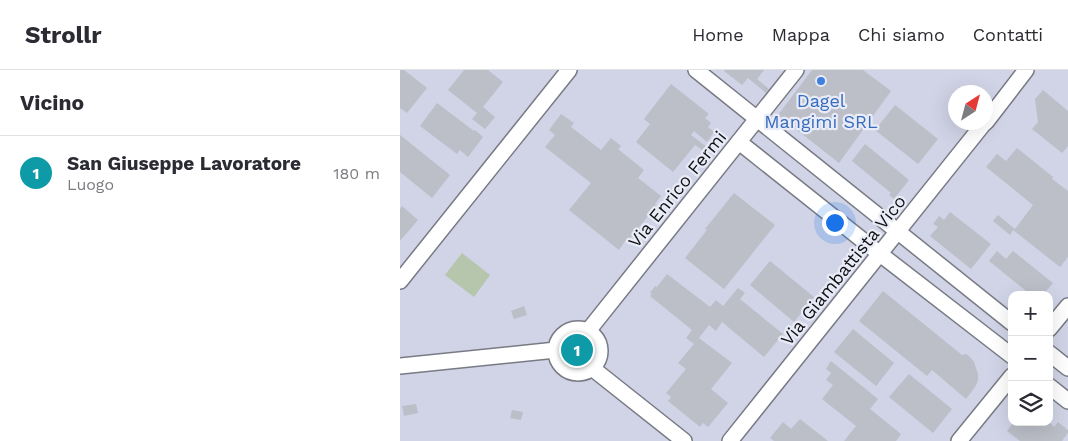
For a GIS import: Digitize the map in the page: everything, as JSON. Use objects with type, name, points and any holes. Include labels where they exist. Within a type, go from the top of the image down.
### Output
[{"type":"street","points":[[400,281],[569,70]]},
{"type":"street","points":[[696,70],[1008,320]]},
{"type":"street","name":"Via Enrico Fermi","points":[[588,331],[796,70]]},
{"type":"street","name":"Via Giambattista Vico","points":[[993,112],[1026,70]]},
{"type":"street","name":"Via Giambattista Vico","points":[[730,441],[979,130]]},
{"type":"street","points":[[739,142],[1008,353]]},
{"type":"street","points":[[1053,324],[1068,306]]},
{"type":"street","points":[[574,329],[588,331],[598,341],[600,355],[592,368],[579,373],[572,372],[560,363],[557,357],[558,343],[561,336],[574,329]]},
{"type":"street","points":[[400,366],[556,350]]},
{"type":"street","points":[[1053,356],[1068,368]]},
{"type":"street","points":[[592,368],[684,441]]},
{"type":"street","points":[[959,441],[1008,381]]},
{"type":"street","points":[[1053,389],[1068,401]]},
{"type":"shaded area","points":[[400,70],[1068,70],[1068,441],[400,441]]},
{"type":"green space","points":[[462,253],[490,275],[474,297],[445,275]]},
{"type":"green space","points":[[578,336],[588,340],[592,350],[588,360],[578,364],[568,360],[564,350],[568,340]]},
{"type":"building","points":[[400,70],[404,70],[427,88],[407,113],[400,108]]},
{"type":"building","points":[[464,70],[488,70],[503,82],[483,107],[495,117],[485,129],[472,119],[477,113],[448,90]]},
{"type":"building","points":[[725,70],[764,70],[757,79],[769,89],[766,93],[748,78],[742,85]]},
{"type":"building","points":[[812,70],[863,70],[891,91],[839,163],[778,115]]},
{"type":"building","points":[[671,84],[709,114],[705,118],[711,123],[708,127],[714,132],[707,142],[694,131],[691,135],[707,147],[704,151],[695,145],[673,172],[636,142],[650,124],[644,119]]},
{"type":"building","points":[[1043,90],[1068,111],[1068,146],[1062,153],[1032,129],[1038,122],[1035,99]]},
{"type":"building","points":[[437,103],[483,137],[468,157],[460,150],[457,154],[420,126]]},
{"type":"building","points":[[895,105],[938,139],[918,164],[875,130]]},
{"type":"building","points":[[561,114],[574,123],[571,127],[601,150],[611,138],[621,146],[618,149],[644,170],[638,178],[661,196],[655,204],[656,206],[619,250],[569,210],[591,183],[545,147],[555,135],[549,130]]},
{"type":"building","points":[[400,135],[450,175],[432,198],[400,172]]},
{"type":"building","points":[[865,144],[909,180],[894,199],[889,195],[891,193],[852,161]]},
{"type":"building","points":[[1017,148],[1068,191],[1068,257],[1060,267],[1013,230],[1010,235],[993,221],[998,215],[1015,229],[1033,205],[986,167],[997,154],[1006,161]]},
{"type":"building","points":[[734,193],[775,225],[724,289],[685,258]]},
{"type":"building","points":[[402,206],[418,220],[400,241],[400,209]]},
{"type":"building","points":[[950,212],[991,244],[971,269],[930,236],[938,227],[933,224],[939,216],[944,220]]},
{"type":"building","points":[[997,251],[1006,259],[1013,251],[1053,283],[1046,291],[1026,291],[989,261]]},
{"type":"building","points":[[770,261],[814,297],[794,322],[750,285]]},
{"type":"building","points":[[667,274],[710,307],[716,300],[723,306],[738,288],[745,293],[740,299],[783,334],[764,357],[722,322],[716,331],[709,325],[699,338],[732,363],[711,389],[728,403],[708,427],[703,423],[700,427],[668,401],[671,397],[666,393],[686,369],[678,363],[694,344],[686,338],[692,330],[650,296],[655,286],[657,287]]},
{"type":"building","points":[[883,291],[962,355],[966,354],[974,362],[978,381],[966,399],[932,370],[927,376],[859,321]]},
{"type":"building","points":[[524,306],[527,315],[514,319],[511,311]]},
{"type":"building","points":[[853,329],[894,363],[876,386],[834,352]]},
{"type":"building","points":[[831,361],[878,399],[870,409],[901,434],[896,441],[844,441],[856,426],[822,399],[833,385],[826,380],[831,373],[826,369]]},
{"type":"building","points":[[909,374],[952,409],[933,433],[889,397]]},
{"type":"building","points":[[416,404],[418,413],[404,416],[402,406]]},
{"type":"building","points":[[512,410],[523,412],[521,420],[510,418]]},
{"type":"building","points":[[800,419],[828,441],[774,441],[770,438],[783,422],[791,429]]},
{"type":"building","points":[[1058,422],[1068,430],[1068,433],[1062,441],[1020,441],[1007,431],[1011,426],[1054,427]]},
{"type":"place","name":"Dagel Mangimi SRL","points":[[821,81]]},
{"type":"place","name":"San Giuseppe Lavoratore","points":[[577,350]]}]
